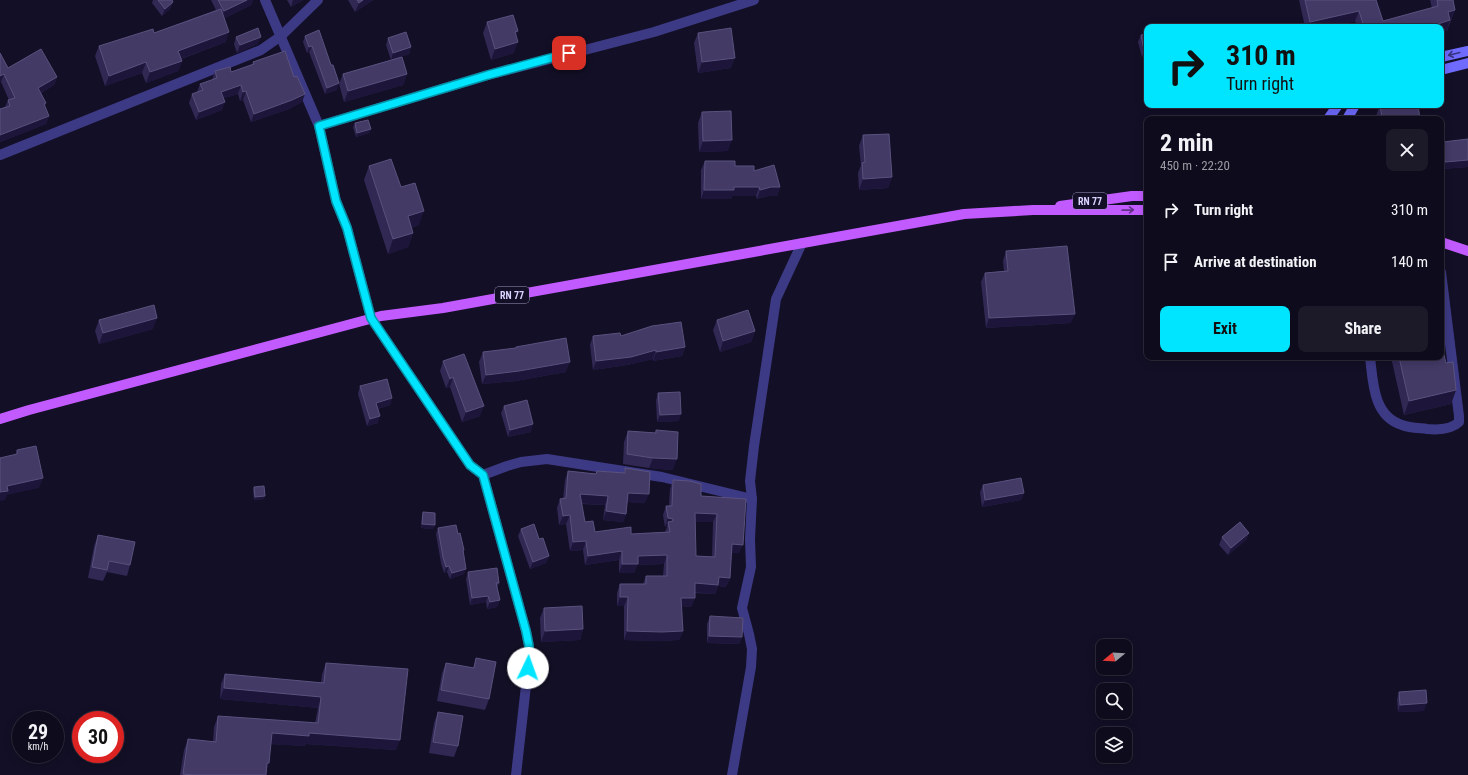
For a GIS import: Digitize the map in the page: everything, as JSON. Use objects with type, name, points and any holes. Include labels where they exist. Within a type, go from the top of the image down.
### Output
[{"type":"main road","points":[[1444,56],[1468,51]]},
{"type":"main road","points":[[1444,69],[1468,63]]},
{"type":"main road","name":"RN 77","points":[[1033,210],[1132,196],[1144,196]]},
{"type":"main road","name":"RN 77","points":[[0,419],[381,316],[443,308],[964,214],[1033,210],[1144,210]]},
{"type":"main road","points":[[1444,243],[1468,253]]},
{"type":"main road","points":[[1444,249],[1468,253]]},
{"type":"street","points":[[265,0],[319,126],[336,201],[347,228],[371,318],[470,465],[483,475],[529,646],[528,668],[516,775]]},
{"type":"street","points":[[0,155],[261,50],[281,36],[318,0]]},
{"type":"street","points":[[319,126],[488,75],[654,32],[754,0]]},
{"type":"street","points":[[732,775],[752,655],[750,634],[742,608],[751,567],[750,539],[752,499],[750,481],[773,310],[776,299],[802,243]]},
{"type":"street","points":[[1370,360],[1376,396],[1379,405],[1390,418],[1402,425],[1431,429],[1450,428],[1455,426],[1459,422],[1459,416],[1444,296]]},
{"type":"street","points":[[483,475],[521,462],[547,459],[662,477],[752,499]]},
{"type":"building","points":[[158,0],[172,0],[173,2],[165,9]]},
{"type":"building","points":[[218,0],[247,0],[224,11]]},
{"type":"building","points":[[1305,0],[1376,0],[1383,21],[1438,6],[1437,0],[1453,0],[1455,10],[1448,12],[1450,20],[1438,24],[1363,24],[1359,11],[1310,22]]},
{"type":"building","points":[[221,9],[229,32],[178,51],[182,61],[150,72],[146,62],[109,76],[99,46],[153,29],[154,33]]},
{"type":"building","points":[[513,15],[518,31],[515,32],[518,42],[495,49],[487,22]]},
{"type":"building","points":[[258,28],[261,37],[240,45],[236,37]]},
{"type":"building","points":[[731,28],[735,58],[702,62],[698,33]]},
{"type":"building","points":[[319,30],[339,83],[327,88],[312,46],[309,47],[305,36]]},
{"type":"building","points":[[406,32],[411,47],[393,53],[388,38]]},
{"type":"building","points":[[1144,34],[1144,50],[1141,35]]},
{"type":"building","points":[[41,49],[57,77],[38,88],[46,103],[44,104],[49,116],[0,135],[0,109],[10,106],[8,100],[15,98],[4,74],[0,76],[0,53],[8,68]]},
{"type":"building","points":[[285,51],[294,77],[297,76],[305,94],[254,114],[246,91],[243,92],[241,85],[221,92],[225,102],[199,112],[192,94],[203,90],[200,84],[217,78],[215,71],[230,67],[231,72],[254,64],[253,62]]},
{"type":"building","points":[[402,57],[407,74],[348,91],[343,74]]},
{"type":"building","points":[[1380,108],[1418,108],[1420,116],[1382,116]]},
{"type":"building","points":[[731,111],[732,140],[703,141],[702,112]]},
{"type":"building","points":[[368,120],[371,129],[357,133],[355,123]]},
{"type":"building","points":[[889,134],[892,177],[863,179],[862,163],[865,162],[863,135]]},
{"type":"building","points":[[1468,139],[1468,160],[1445,162],[1444,142]]},
{"type":"building","points":[[391,159],[401,187],[415,183],[424,211],[408,216],[413,233],[393,239],[369,166]]},
{"type":"building","points":[[705,161],[735,161],[735,166],[754,166],[754,171],[774,165],[780,187],[771,187],[760,190],[759,187],[734,187],[734,190],[704,190]]},
{"type":"building","points":[[1067,246],[1075,314],[989,318],[985,273],[1008,271],[1006,251]]},
{"type":"building","points":[[154,305],[157,318],[103,333],[99,320]]},
{"type":"building","points":[[748,310],[755,331],[723,341],[717,320]]},
{"type":"building","points":[[681,322],[685,347],[656,352],[656,350],[631,357],[596,361],[593,336],[620,333],[621,336],[652,326]]},
{"type":"building","points":[[566,338],[570,362],[486,375],[483,352],[516,348]]},
{"type":"building","points":[[464,354],[484,406],[466,412],[453,377],[450,379],[443,361]]},
{"type":"building","points":[[1444,355],[1446,363],[1453,362],[1456,390],[1409,401],[1400,360],[1444,360]]},
{"type":"building","points":[[387,379],[392,398],[376,403],[380,416],[370,419],[360,386]]},
{"type":"building","points":[[680,392],[681,414],[660,415],[658,393]]},
{"type":"building","points":[[527,400],[533,424],[510,430],[504,406]]},
{"type":"building","points":[[656,430],[678,432],[677,459],[653,458],[627,454],[628,431],[656,433]]},
{"type":"building","points":[[36,446],[43,478],[7,486],[8,491],[0,492],[0,458],[17,454],[17,450]]},
{"type":"building","points":[[625,468],[650,472],[649,494],[628,493],[626,514],[606,511],[608,496],[580,494],[585,522],[593,521],[595,532],[631,527],[631,534],[670,532],[668,522],[673,521],[673,519],[668,518],[666,506],[672,506],[673,480],[690,481],[701,484],[701,496],[746,499],[743,545],[732,544],[730,578],[719,577],[718,585],[695,583],[695,598],[681,598],[683,631],[627,631],[628,597],[620,597],[620,584],[646,584],[646,576],[667,576],[667,555],[638,556],[638,564],[622,564],[622,551],[588,556],[586,541],[573,542],[570,515],[563,516],[560,499],[566,498],[568,471],[596,474],[597,471],[625,473]],"holes":[[[695,513],[717,514],[715,557],[696,556]]]},
{"type":"building","points":[[1021,478],[1024,493],[985,500],[983,485]]},
{"type":"building","points":[[264,486],[265,496],[255,497],[254,487]]},
{"type":"building","points":[[423,512],[435,513],[435,525],[422,524]]},
{"type":"building","points":[[1240,522],[1249,533],[1231,548],[1222,537]]},
{"type":"building","points":[[534,524],[539,539],[543,538],[549,556],[533,562],[521,529]]},
{"type":"building","points":[[456,525],[458,534],[460,533],[464,550],[466,569],[452,573],[449,566],[446,567],[438,528]]},
{"type":"building","points":[[98,535],[135,542],[130,565],[109,561],[107,570],[92,567]]},
{"type":"building","points":[[497,568],[499,583],[496,583],[500,600],[490,602],[488,596],[472,598],[468,572]]},
{"type":"building","points":[[582,606],[583,629],[545,631],[544,608]]},
{"type":"building","points":[[710,616],[743,618],[742,637],[709,636]]},
{"type":"building","points":[[476,658],[496,662],[489,699],[441,690],[446,663],[474,668]]},
{"type":"building","points":[[326,663],[408,669],[400,740],[309,733],[309,736],[272,733],[269,763],[267,763],[266,775],[183,774],[188,739],[216,742],[218,716],[318,723],[321,697],[224,688],[225,674],[324,683]]},
{"type":"building","points":[[1426,690],[1427,703],[1400,705],[1399,692]]},
{"type":"building","points":[[438,712],[463,716],[458,746],[433,742]]},
{"type":"route","points":[[528,668],[529,646],[526,631],[483,475],[470,465],[371,318],[347,228],[336,201],[319,126],[488,75],[569,53]]}]
